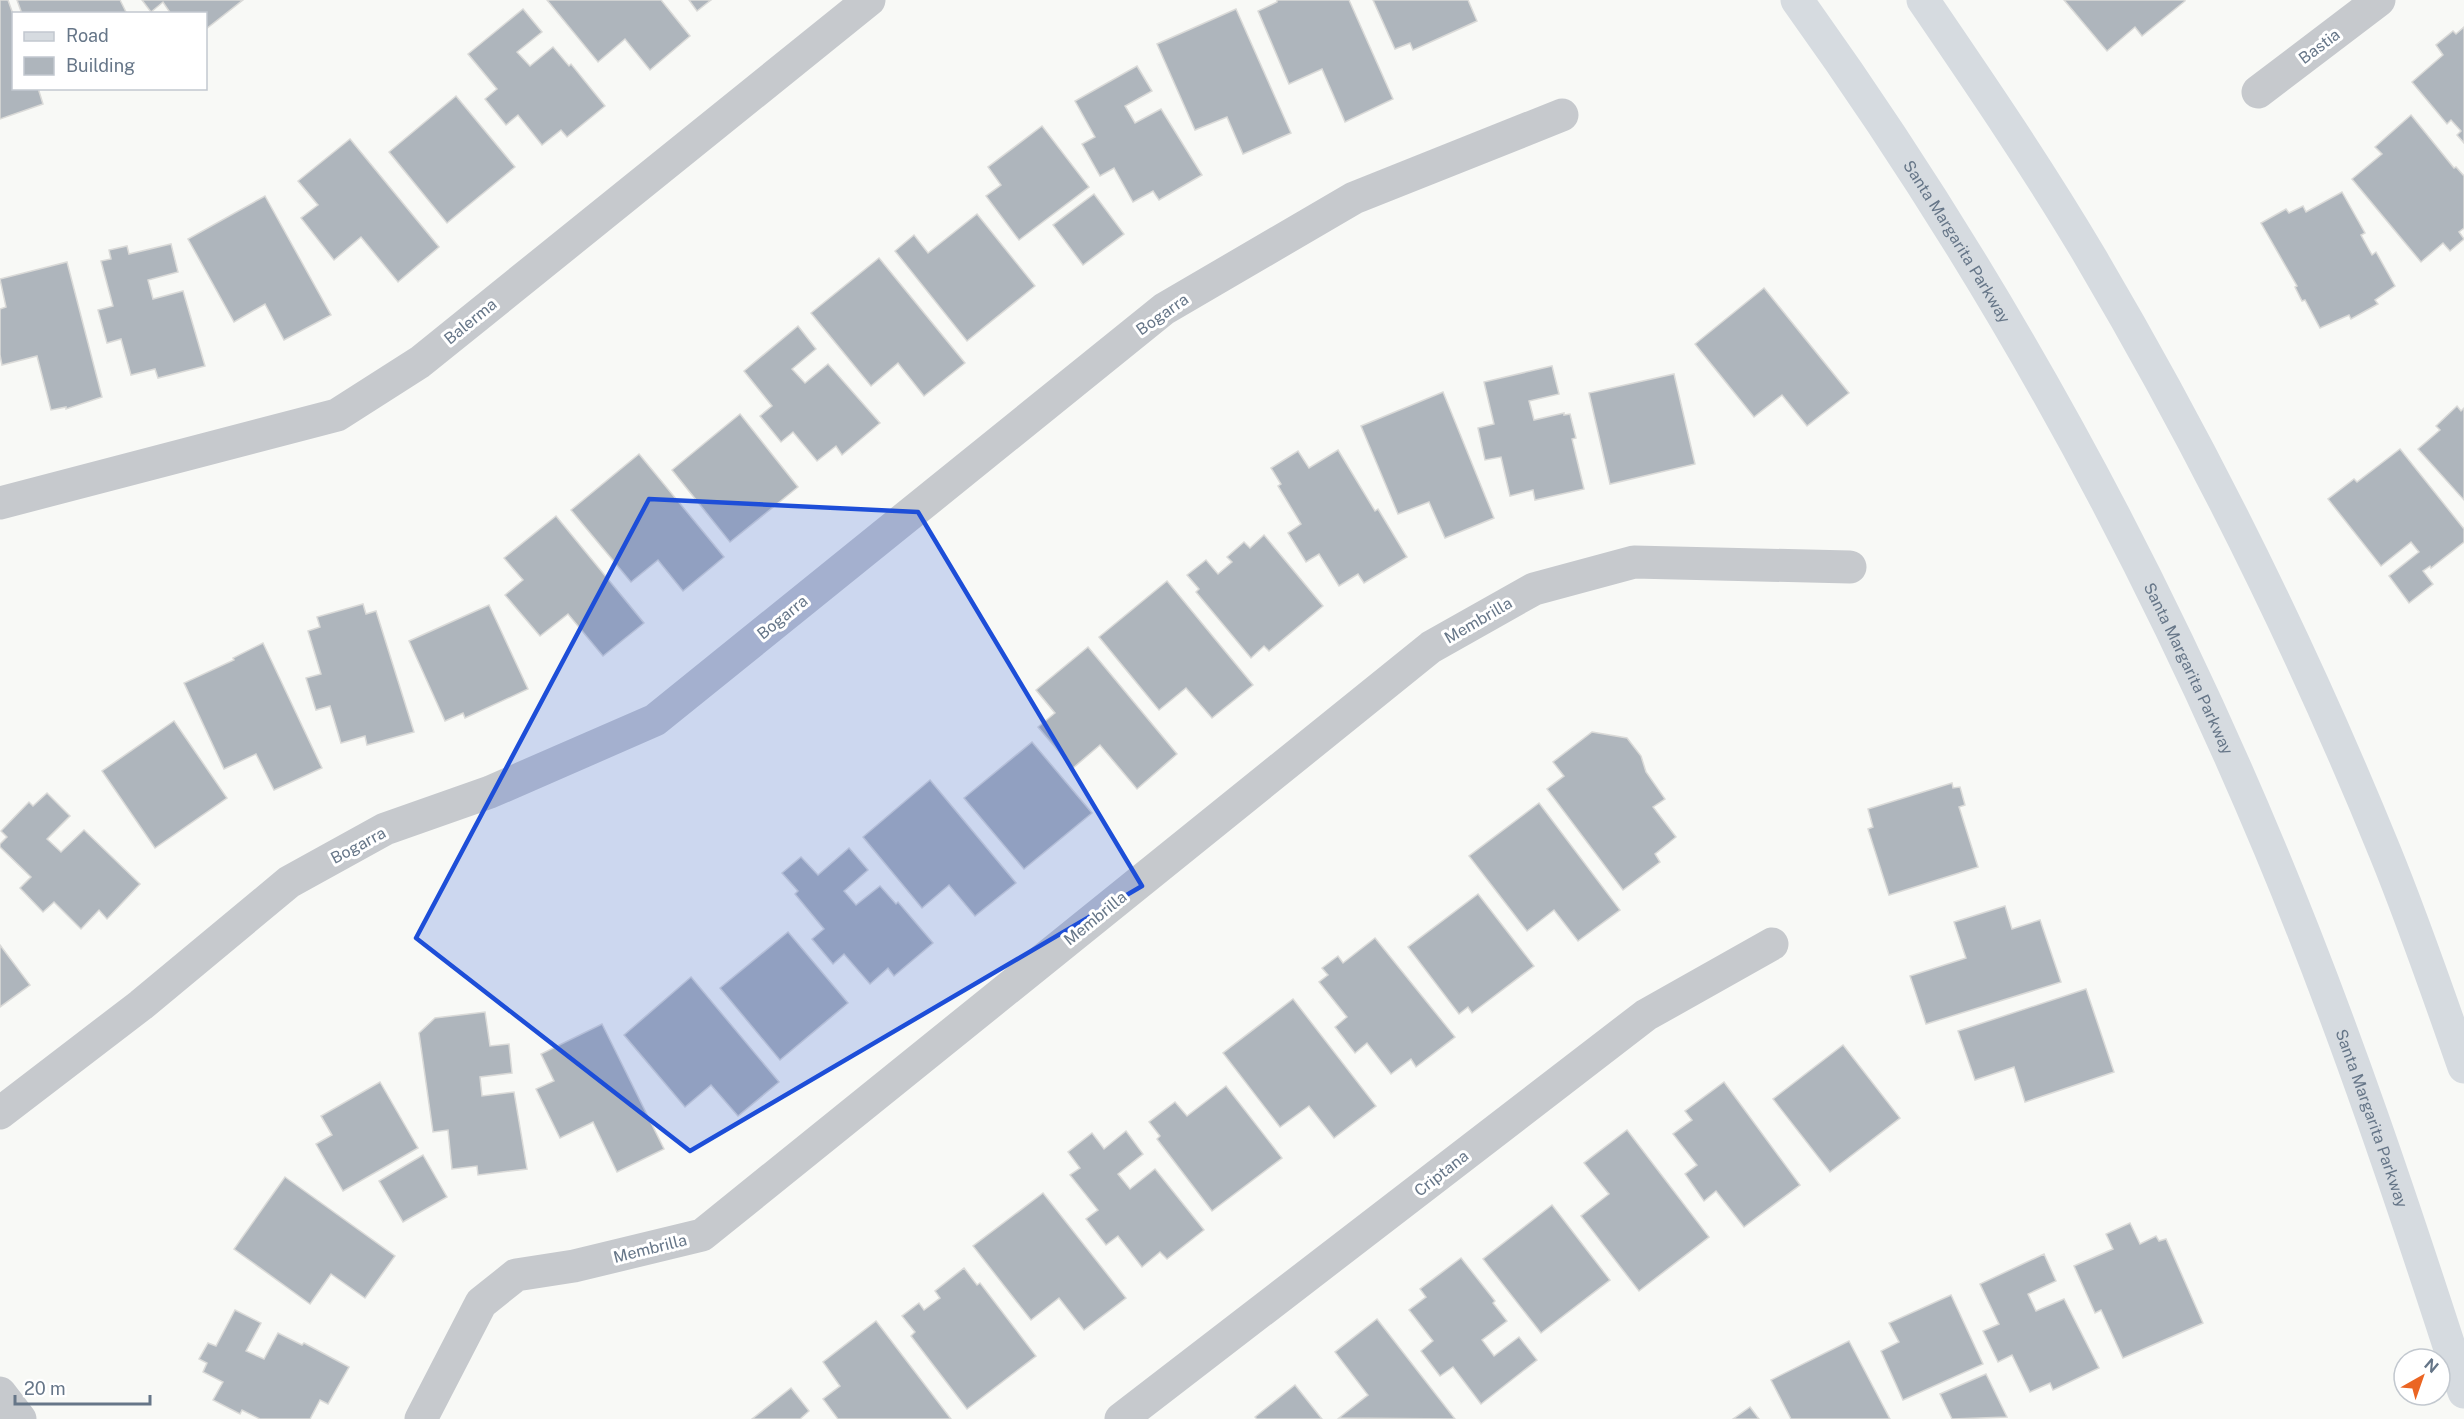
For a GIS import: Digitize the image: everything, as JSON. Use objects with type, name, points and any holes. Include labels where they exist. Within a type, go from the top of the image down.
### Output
[{"type":"main road","name":"Santa Margarita Parkway","points":[[1797,0],[1943,216],[2018,340],[2072,435],[2209,710],[2270,849],[2336,1018],[2397,1190],[2464,1392]]},
{"type":"main road","points":[[1923,0],[2006,123],[2091,258],[2176,412],[2258,569],[2385,852],[2464,1067]]},
{"type":"street","name":"Balerma","points":[[0,503],[337,415],[420,362],[869,0]]},
{"type":"street","name":"Bastia","points":[[2259,92],[2379,0]]},
{"type":"street","name":"Bogarra","points":[[0,1113],[141,1005],[289,882],[385,829],[490,792],[654,720],[1164,309],[1354,198],[1562,115]]},
{"type":"street","name":"Membrilla","points":[[421,1419],[481,1303],[516,1275],[574,1266],[702,1235],[1431,647],[1534,589],[1634,561],[1850,567]]},
{"type":"street","name":"Criptana","points":[[1121,1419],[1646,1015],[1772,944]]},
{"type":"street","points":[[0,1393],[20,1419]]},
{"type":"highlighted area","points":[[649,499],[918,512],[1142,886],[690,1151],[416,938]]},
{"type":"building","points":[[0,0],[8,0],[12,12],[12,90],[39,90],[43,104],[0,119]]},
{"type":"building","points":[[17,0],[120,0],[126,12],[21,12]]},
{"type":"building","points":[[142,0],[243,0],[207,28],[207,12],[170,12],[163,2],[151,12]]},
{"type":"building","points":[[547,0],[661,0],[690,36],[650,70],[625,39],[598,62]]},
{"type":"building","points":[[689,0],[711,0],[697,11]]},
{"type":"building","points":[[1277,0],[1349,0],[1393,99],[1345,122],[1322,69],[1289,84],[1258,11]]},
{"type":"building","points":[[1373,0],[1468,0],[1477,21],[1413,50],[1410,43],[1395,49]]},
{"type":"building","points":[[2064,0],[2185,1],[2142,36],[2135,27],[2107,51]]},
{"type":"building","points":[[523,9],[542,32],[517,52],[530,66],[553,47],[569,66],[571,64],[605,106],[567,137],[561,130],[542,145],[518,115],[506,125],[485,99],[497,89],[468,54]]},
{"type":"building","points":[[1236,9],[1291,133],[1243,154],[1227,117],[1195,130],[1157,44]]},
{"type":"building","points":[[2464,27],[2464,143],[2457,135],[2461,131],[2451,120],[2447,124],[2412,82],[2443,55],[2436,45],[2453,31],[2456,34]]},
{"type":"building","points":[[1137,66],[1152,91],[1125,106],[1135,123],[1161,109],[1202,175],[1159,200],[1153,191],[1133,202],[1114,168],[1100,176],[1082,144],[1095,137],[1075,101]]},
{"type":"building","points":[[456,96],[515,167],[447,223],[389,152]]},
{"type":"building","points":[[2411,115],[2454,168],[2456,167],[2464,176],[2464,228],[2459,232],[2464,239],[2450,251],[2443,243],[2421,262],[2352,179],[2382,154],[2375,147]]},
{"type":"building","points":[[1042,126],[1089,187],[1019,240],[986,196],[1001,185],[988,167]]},
{"type":"building","points":[[350,139],[439,247],[398,282],[361,237],[334,260],[301,218],[318,205],[298,181]]},
{"type":"building","points":[[2342,192],[2365,233],[2361,235],[2372,255],[2376,252],[2395,286],[2375,300],[2378,304],[2351,319],[2349,315],[2320,328],[2305,300],[2302,301],[2295,287],[2297,286],[2261,223],[2286,209],[2289,213],[2303,206],[2306,212]]},
{"type":"building","points":[[1094,194],[1124,234],[1083,265],[1053,225]]},
{"type":"building","points":[[265,196],[331,315],[284,340],[265,304],[234,322],[188,239]]},
{"type":"building","points":[[977,214],[1035,286],[967,341],[895,251],[914,235],[928,253]]},
{"type":"building","points":[[171,244],[178,272],[148,280],[153,299],[183,291],[205,366],[158,378],[155,369],[131,375],[121,339],[107,343],[98,310],[113,306],[101,261],[111,259],[109,250],[127,246],[129,254]]},
{"type":"building","points":[[879,258],[965,363],[924,396],[898,363],[871,386],[811,313]]},
{"type":"building","points":[[67,262],[102,397],[66,409],[66,407],[51,410],[37,356],[2,365],[0,309],[6,307],[0,279]]},
{"type":"building","points":[[1764,288],[1849,393],[1807,426],[1782,395],[1754,417],[1695,344]]},
{"type":"building","points":[[798,326],[816,349],[792,369],[805,383],[828,364],[880,423],[842,455],[836,446],[817,461],[793,432],[781,442],[760,416],[772,406],[744,371]]},
{"type":"building","points":[[1552,366],[1559,394],[1529,401],[1534,420],[1564,413],[1564,415],[1570,414],[1576,438],[1572,439],[1584,489],[1535,500],[1533,490],[1510,496],[1501,457],[1485,460],[1478,428],[1494,424],[1484,382]]},
{"type":"building","points":[[1674,374],[1695,464],[1610,484],[1589,393]]},
{"type":"building","points":[[1443,392],[1494,518],[1445,538],[1429,502],[1398,514],[1361,426]]},
{"type":"building","points":[[2457,406],[2461,411],[2464,408],[2464,500],[2418,449],[2440,430],[2436,426]]},
{"type":"building","points":[[740,414],[798,487],[730,542],[672,470]]},
{"type":"building","points":[[2400,449],[2464,529],[2464,542],[2431,568],[2430,566],[2423,571],[2433,584],[2409,603],[2389,576],[2419,552],[2411,542],[2381,566],[2328,499],[2354,479],[2357,482]]},
{"type":"building","points":[[1338,450],[1375,511],[1378,509],[1407,557],[1364,583],[1358,574],[1339,586],[1319,554],[1306,562],[1288,533],[1301,524],[1278,486],[1281,484],[1271,468],[1298,451],[1309,468]]},
{"type":"building","points":[[639,454],[724,557],[683,591],[658,560],[631,582],[571,510]]},
{"type":"building","points":[[556,516],[644,623],[603,656],[568,614],[540,636],[505,595],[523,580],[504,558]]},
{"type":"building","points":[[1264,535],[1323,606],[1269,651],[1264,646],[1251,658],[1196,592],[1199,589],[1187,575],[1206,560],[1218,574],[1232,562],[1227,557],[1244,542],[1250,548]]},
{"type":"building","points":[[1167,581],[1253,685],[1212,718],[1186,688],[1159,710],[1099,637]]},
{"type":"building","points":[[363,604],[366,614],[376,611],[414,732],[367,745],[365,736],[341,743],[330,706],[316,710],[306,678],[321,674],[308,631],[320,627],[317,617]]},
{"type":"building","points":[[489,605],[528,689],[465,718],[463,713],[445,721],[409,641]]},
{"type":"building","points":[[263,643],[322,768],[274,790],[256,754],[224,769],[184,683],[234,660],[233,658]]},
{"type":"building","points":[[1088,647],[1177,754],[1137,789],[1100,745],[1073,768],[1038,727],[1055,713],[1036,690]]},
{"type":"building","points":[[174,721],[227,798],[155,848],[102,771]]},
{"type":"building","points":[[1592,732],[1627,738],[1641,756],[1646,772],[1665,799],[1653,807],[1676,837],[1655,854],[1660,862],[1623,890],[1547,789],[1564,776],[1553,762]]},
{"type":"building","points":[[1032,742],[1092,813],[1024,869],[964,798]]},
{"type":"building","points":[[930,780],[1016,883],[975,916],[949,885],[922,908],[863,837]]},
{"type":"building","points":[[1952,783],[1953,788],[1960,787],[1965,805],[1959,807],[1978,867],[1889,895],[1868,829],[1873,827],[1868,809]]},
{"type":"building","points":[[47,793],[70,816],[47,839],[61,852],[84,830],[140,884],[107,919],[99,910],[81,929],[54,902],[43,912],[20,888],[31,877],[0,847],[7,837],[1,831],[29,802],[33,806]]},
{"type":"building","points":[[1539,803],[1620,910],[1578,941],[1554,910],[1527,931],[1469,856]]},
{"type":"building","points":[[849,848],[868,870],[844,891],[856,905],[880,886],[896,904],[898,902],[933,943],[894,976],[888,968],[870,984],[844,954],[833,964],[812,939],[824,929],[795,894],[798,891],[782,873],[801,857],[818,875]]},
{"type":"building","points":[[1478,894],[1534,966],[1472,1013],[1468,1007],[1459,1014],[1408,947]]},
{"type":"building","points":[[2005,906],[2012,929],[2040,920],[2061,982],[1926,1024],[1910,976],[1966,958],[1954,922]]},
{"type":"building","points":[[788,932],[848,1003],[780,1060],[720,988]]},
{"type":"building","points":[[1375,938],[1455,1037],[1416,1067],[1411,1059],[1391,1074],[1367,1043],[1355,1053],[1335,1027],[1347,1017],[1319,982],[1328,975],[1322,968],[1338,956],[1343,963]]},
{"type":"building","points":[[0,945],[30,985],[0,1007]]},
{"type":"building","points":[[691,977],[779,1082],[738,1116],[711,1085],[685,1107],[624,1035]]},
{"type":"building","points":[[2086,989],[2114,1072],[2025,1102],[2014,1067],[1975,1080],[1958,1031]]},
{"type":"building","points":[[1293,999],[1376,1106],[1334,1138],[1309,1106],[1280,1127],[1223,1053]]},
{"type":"building","points":[[485,1012],[490,1046],[509,1044],[512,1073],[480,1077],[482,1096],[514,1092],[527,1169],[478,1175],[477,1166],[452,1169],[448,1130],[433,1132],[419,1033],[435,1018]]},
{"type":"building","points":[[602,1024],[664,1149],[617,1172],[593,1122],[560,1138],[536,1089],[554,1081],[541,1054]]},
{"type":"building","points":[[1843,1045],[1900,1118],[1830,1172],[1773,1099]]},
{"type":"building","points":[[380,1082],[418,1148],[343,1191],[316,1144],[332,1135],[321,1116]]},
{"type":"building","points":[[1724,1082],[1800,1185],[1744,1227],[1716,1191],[1704,1201],[1685,1174],[1697,1165],[1673,1134],[1692,1120],[1685,1111]]},
{"type":"building","points":[[1226,1086],[1282,1158],[1212,1211],[1157,1139],[1160,1136],[1149,1122],[1175,1102],[1187,1116]]},
{"type":"building","points":[[1627,1130],[1709,1237],[1639,1291],[1581,1216],[1609,1194],[1584,1163]]},
{"type":"building","points":[[1126,1131],[1143,1154],[1118,1174],[1130,1189],[1155,1169],[1204,1230],[1167,1259],[1160,1252],[1142,1267],[1118,1236],[1106,1245],[1086,1219],[1098,1210],[1070,1175],[1080,1168],[1068,1152],[1092,1133],[1104,1149]]},
{"type":"building","points":[[423,1155],[447,1197],[403,1222],[379,1181]]},
{"type":"building","points":[[285,1177],[395,1256],[365,1298],[331,1274],[310,1304],[234,1249]]},
{"type":"building","points":[[1043,1193],[1126,1298],[1084,1330],[1059,1298],[1031,1320],[973,1246]]},
{"type":"building","points":[[1552,1205],[1610,1280],[1541,1333],[1483,1259]]},
{"type":"building","points":[[2130,1223],[2140,1244],[2156,1236],[2159,1241],[2166,1239],[2203,1323],[2123,1358],[2101,1310],[2095,1313],[2074,1266],[2113,1249],[2106,1234]]},
{"type":"building","points":[[2044,1254],[2056,1281],[2028,1294],[2036,1311],[2064,1299],[2099,1368],[2053,1390],[2050,1383],[2030,1392],[2012,1355],[1998,1362],[1983,1331],[1999,1324],[1980,1284]]},
{"type":"building","points":[[1461,1258],[1495,1301],[1493,1303],[1507,1321],[1482,1340],[1494,1356],[1519,1337],[1537,1360],[1481,1404],[1453,1367],[1440,1376],[1421,1351],[1433,1341],[1409,1310],[1426,1297],[1420,1289]]},
{"type":"building","points":[[964,1268],[977,1285],[980,1283],[1036,1356],[967,1409],[911,1336],[915,1332],[902,1316],[919,1303],[924,1310],[940,1298],[935,1291]]},
{"type":"building","points":[[1951,1295],[1983,1364],[1903,1400],[1881,1351],[1899,1342],[1889,1323]]},
{"type":"building","points":[[235,1310],[261,1323],[246,1351],[264,1359],[278,1333],[302,1345],[304,1343],[349,1367],[328,1404],[320,1400],[310,1419],[260,1419],[242,1410],[240,1414],[213,1400],[223,1382],[203,1372],[207,1363],[199,1359],[208,1343],[216,1346]]},
{"type":"building","points":[[1377,1319],[1455,1419],[1339,1418],[1368,1395],[1335,1352]]},
{"type":"building","points":[[876,1321],[951,1419],[838,1419],[823,1399],[840,1386],[823,1362]]},
{"type":"building","points":[[1849,1341],[1890,1419],[1791,1419],[1771,1380]]},
{"type":"building","points":[[1986,1374],[2007,1417],[1952,1419],[1940,1394]]},
{"type":"building","points":[[1295,1385],[1322,1419],[1257,1419],[1255,1417]]},
{"type":"building","points":[[791,1388],[809,1411],[800,1419],[752,1419]]},
{"type":"building","points":[[1750,1407],[1759,1419],[1733,1419]]}]
